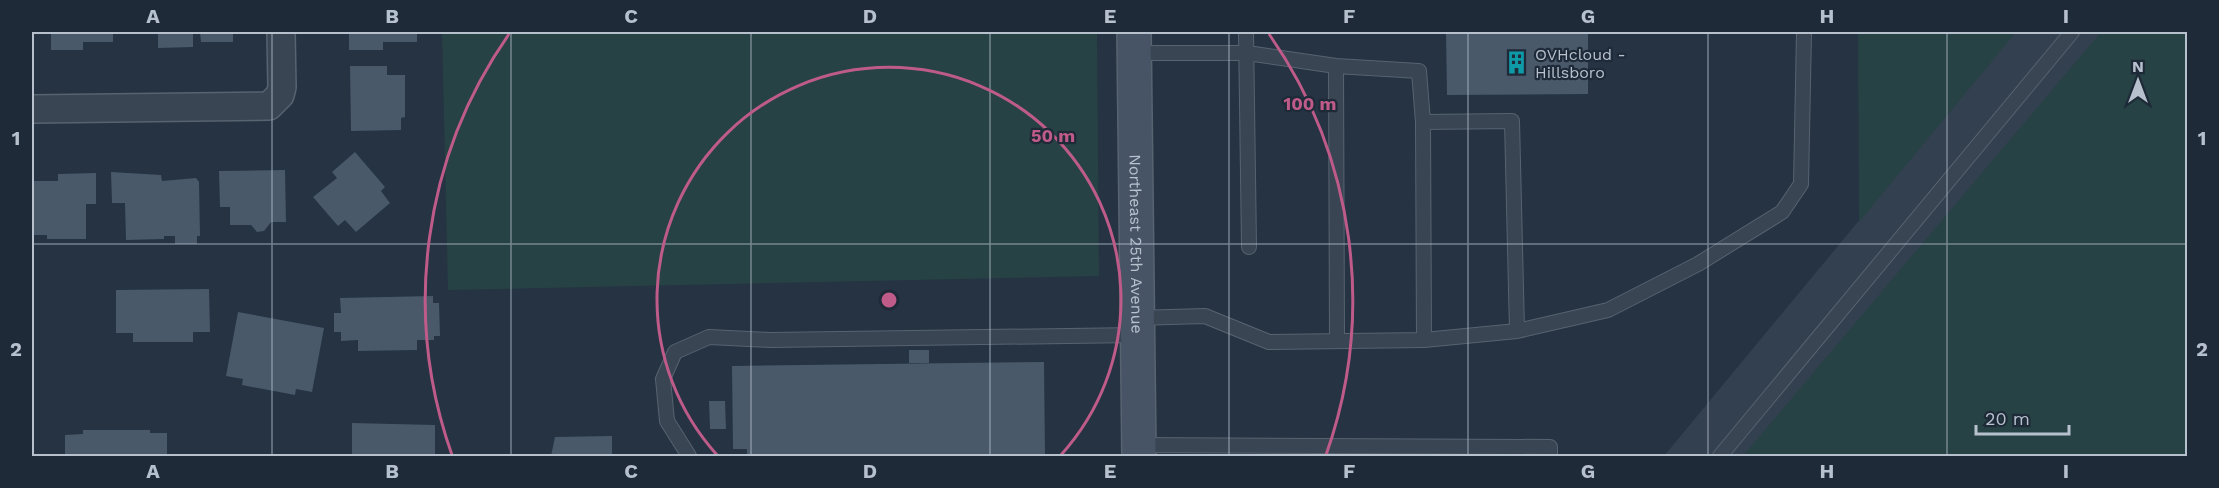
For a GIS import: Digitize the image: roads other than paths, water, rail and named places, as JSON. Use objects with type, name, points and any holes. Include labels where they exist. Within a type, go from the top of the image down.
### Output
[{"type":"main road","name":"Northeast 25th Avenue","points":[[1134,42],[1139,451]]},
{"type":"street","points":[[32,109],[269,106],[280,95],[282,87],[281,32]]},
{"type":"lane","points":[[1246,32],[1249,247]]},
{"type":"lane","points":[[689,456],[667,421],[663,379],[675,352],[709,337],[770,340],[1137,326],[1205,316],[1269,342],[1424,340],[1517,331],[1608,310],[1698,264],[1782,212],[1801,184],[1804,32]]},
{"type":"lane","points":[[1720,456],[2072,32]]},
{"type":"lane","points":[[1134,42],[1247,53],[1336,66],[1419,71],[1423,122],[1424,340]]},
{"type":"lane","points":[[1336,66],[1336,341]]},
{"type":"lane","points":[[1423,122],[1512,121],[1517,331]]},
{"type":"lane","points":[[1139,451],[1550,447],[1550,456]]},
{"type":"place","name":"OVHcloud - Hillsboro","points":[[1517,63]]}]
